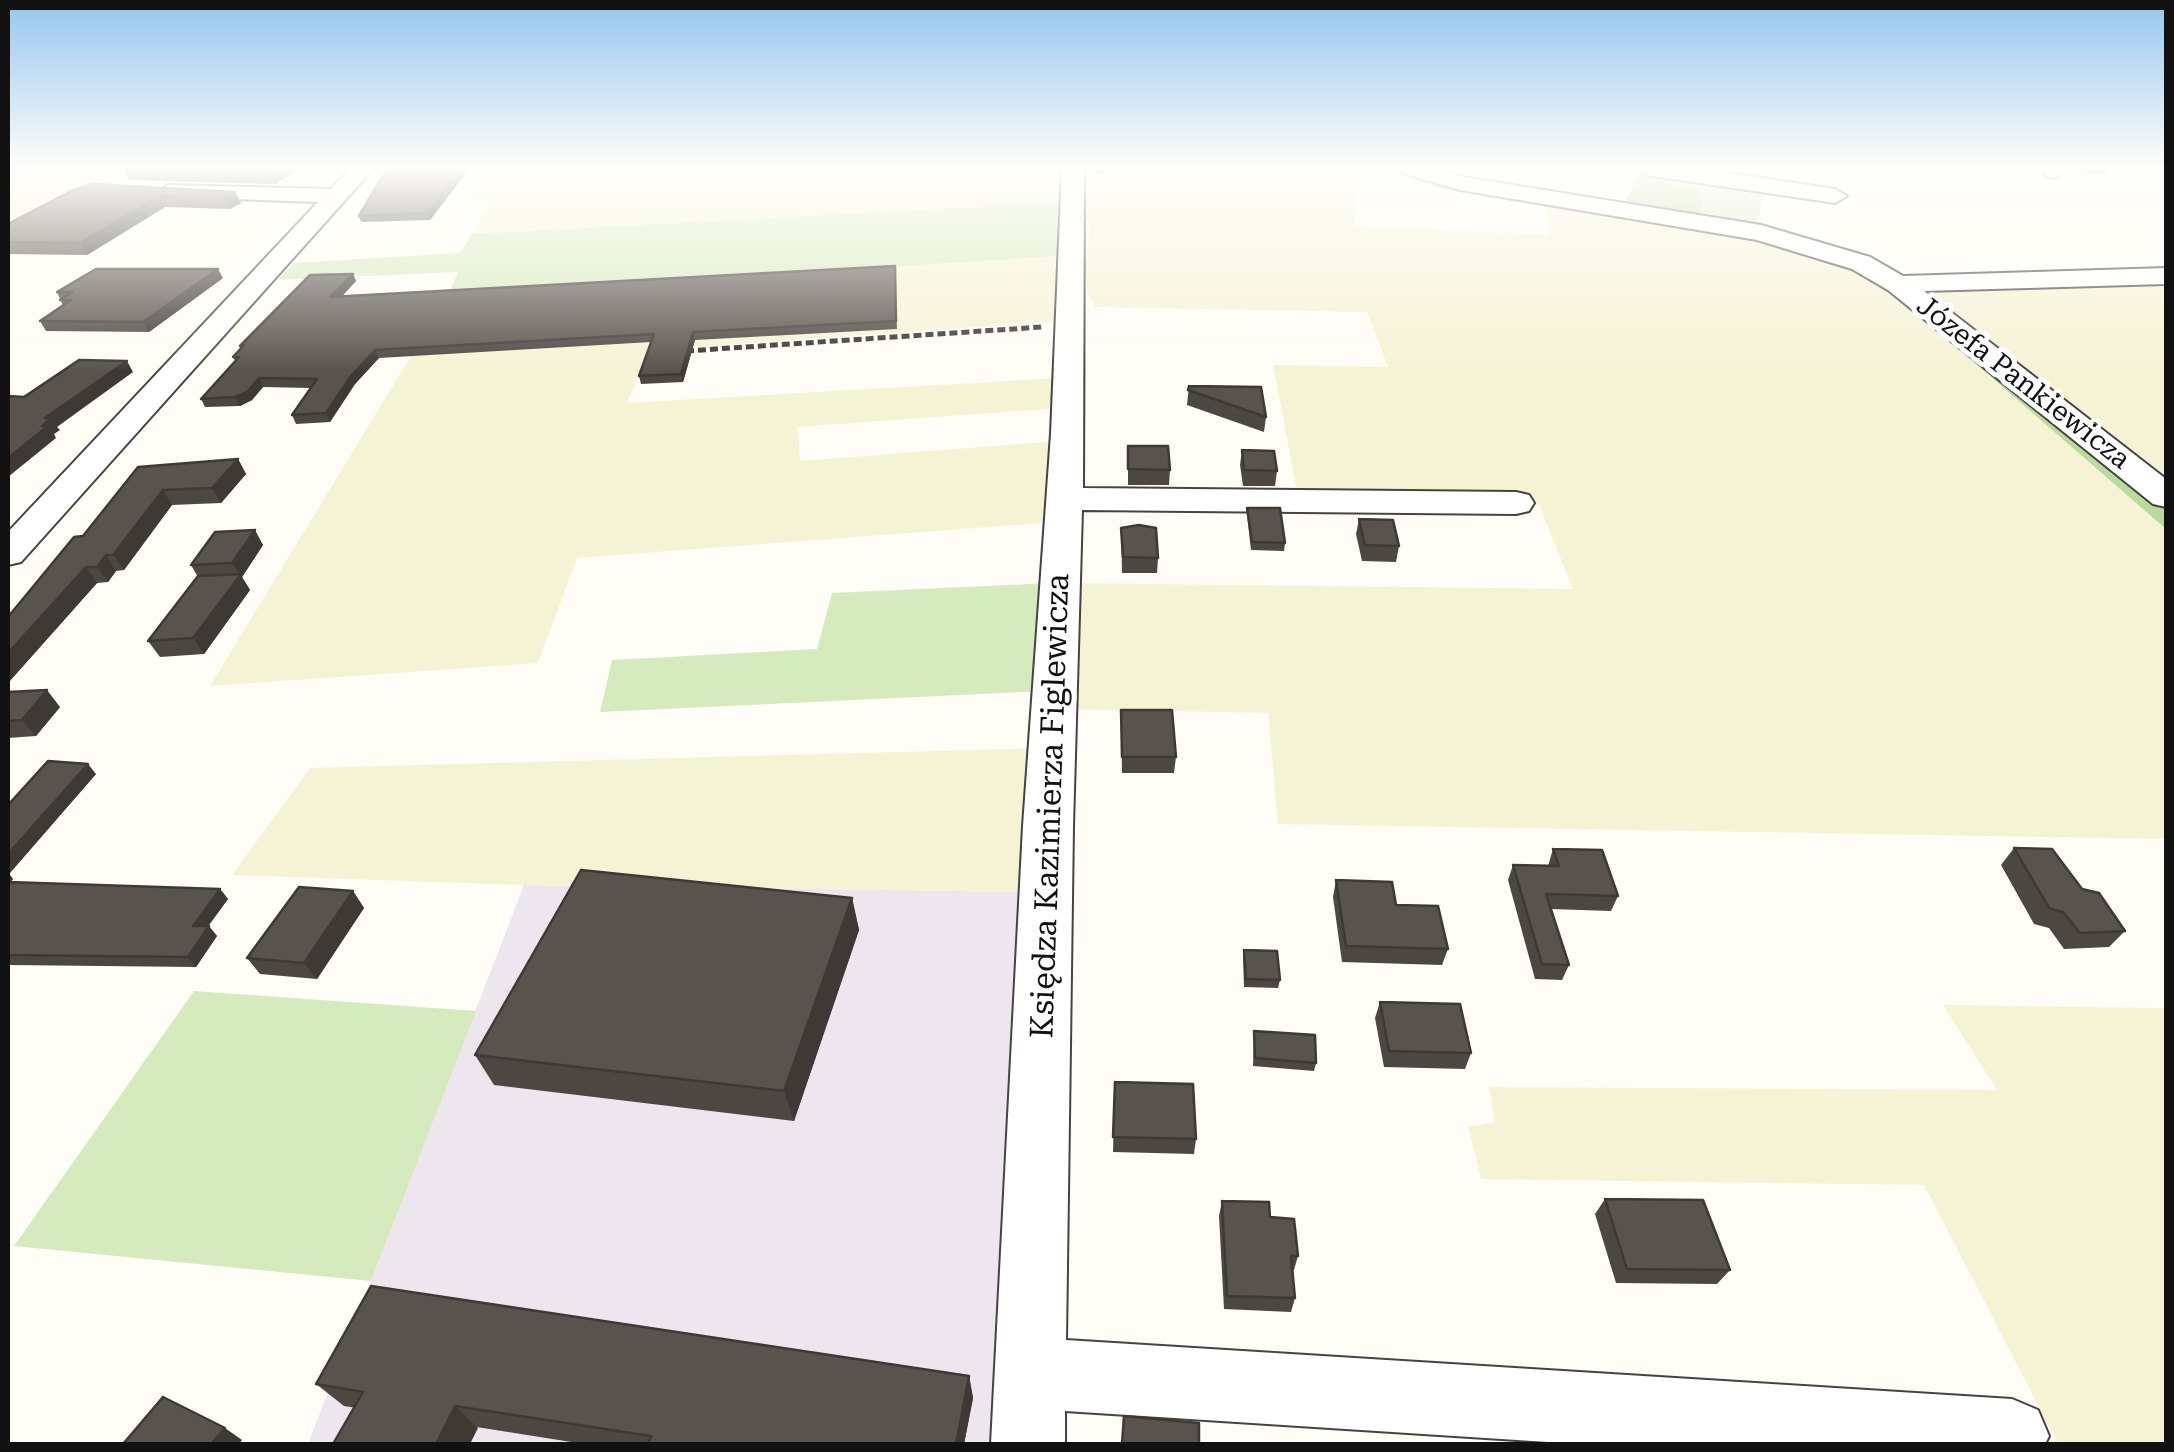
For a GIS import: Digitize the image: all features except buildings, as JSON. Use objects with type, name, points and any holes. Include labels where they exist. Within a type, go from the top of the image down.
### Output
[{"type":"street","points":[[8,554],[301,236]]},
{"type":"street","name":"Księdza Kazimierza Figlewicza","points":[[1028,1444],[1048,826],[1065,498],[1071,236]]},
{"type":"street","name":"Józefa Pankiewicza","points":[[1770,236],[1861,263],[1898,284],[2166,496]]},
{"type":"street","points":[[1898,284],[2166,276]]},
{"type":"street","points":[[1065,498],[1516,503]]},
{"type":"street","points":[[1030,1373],[2012,1436]]},
{"type":"path","points":[[681,352],[1068,325]]},
{"type":"shaded area","points":[[1089,236],[1729,236],[1819,254],[1891,290],[2166,529],[2166,839],[1278,824],[1268,713],[1061,709],[1068,583],[1573,589],[1539,505],[1299,502],[1273,365],[1388,367],[1367,312],[1095,307],[1087,291]]},
{"type":"shaded area","points":[[1060,256],[1061,321],[650,350],[627,403],[1060,378],[1060,408],[798,427],[800,461],[1058,441],[1055,522],[577,558],[538,663],[210,686],[448,295]]},
{"type":"shaded area","points":[[2166,279],[2166,488],[1911,286]]},
{"type":"shaded area","points":[[1043,748],[1034,892],[524,885],[232,875],[310,768]]},
{"type":"shaded area","points":[[524,885],[1034,892],[1005,1444],[308,1444]]},
{"type":"shaded area","points":[[1943,1005],[2166,1008],[2166,1444],[2058,1444],[1924,1185],[1481,1179],[1468,1127],[1495,1122],[1489,1087],[1997,1090]]},
{"type":"green space","points":[[471,236],[1063,236],[1060,256],[448,295],[458,272],[278,280],[294,263],[460,253]]},
{"type":"green space","points":[[1729,236],[1765,236],[1863,267],[1899,289],[2166,501],[2166,529],[1891,290],[1819,254]]},
{"type":"green space","points":[[1053,583],[1044,691],[600,712],[612,660],[817,649],[832,593]]},
{"type":"green space","points":[[194,991],[476,1011],[371,1281],[14,1246]]}]
